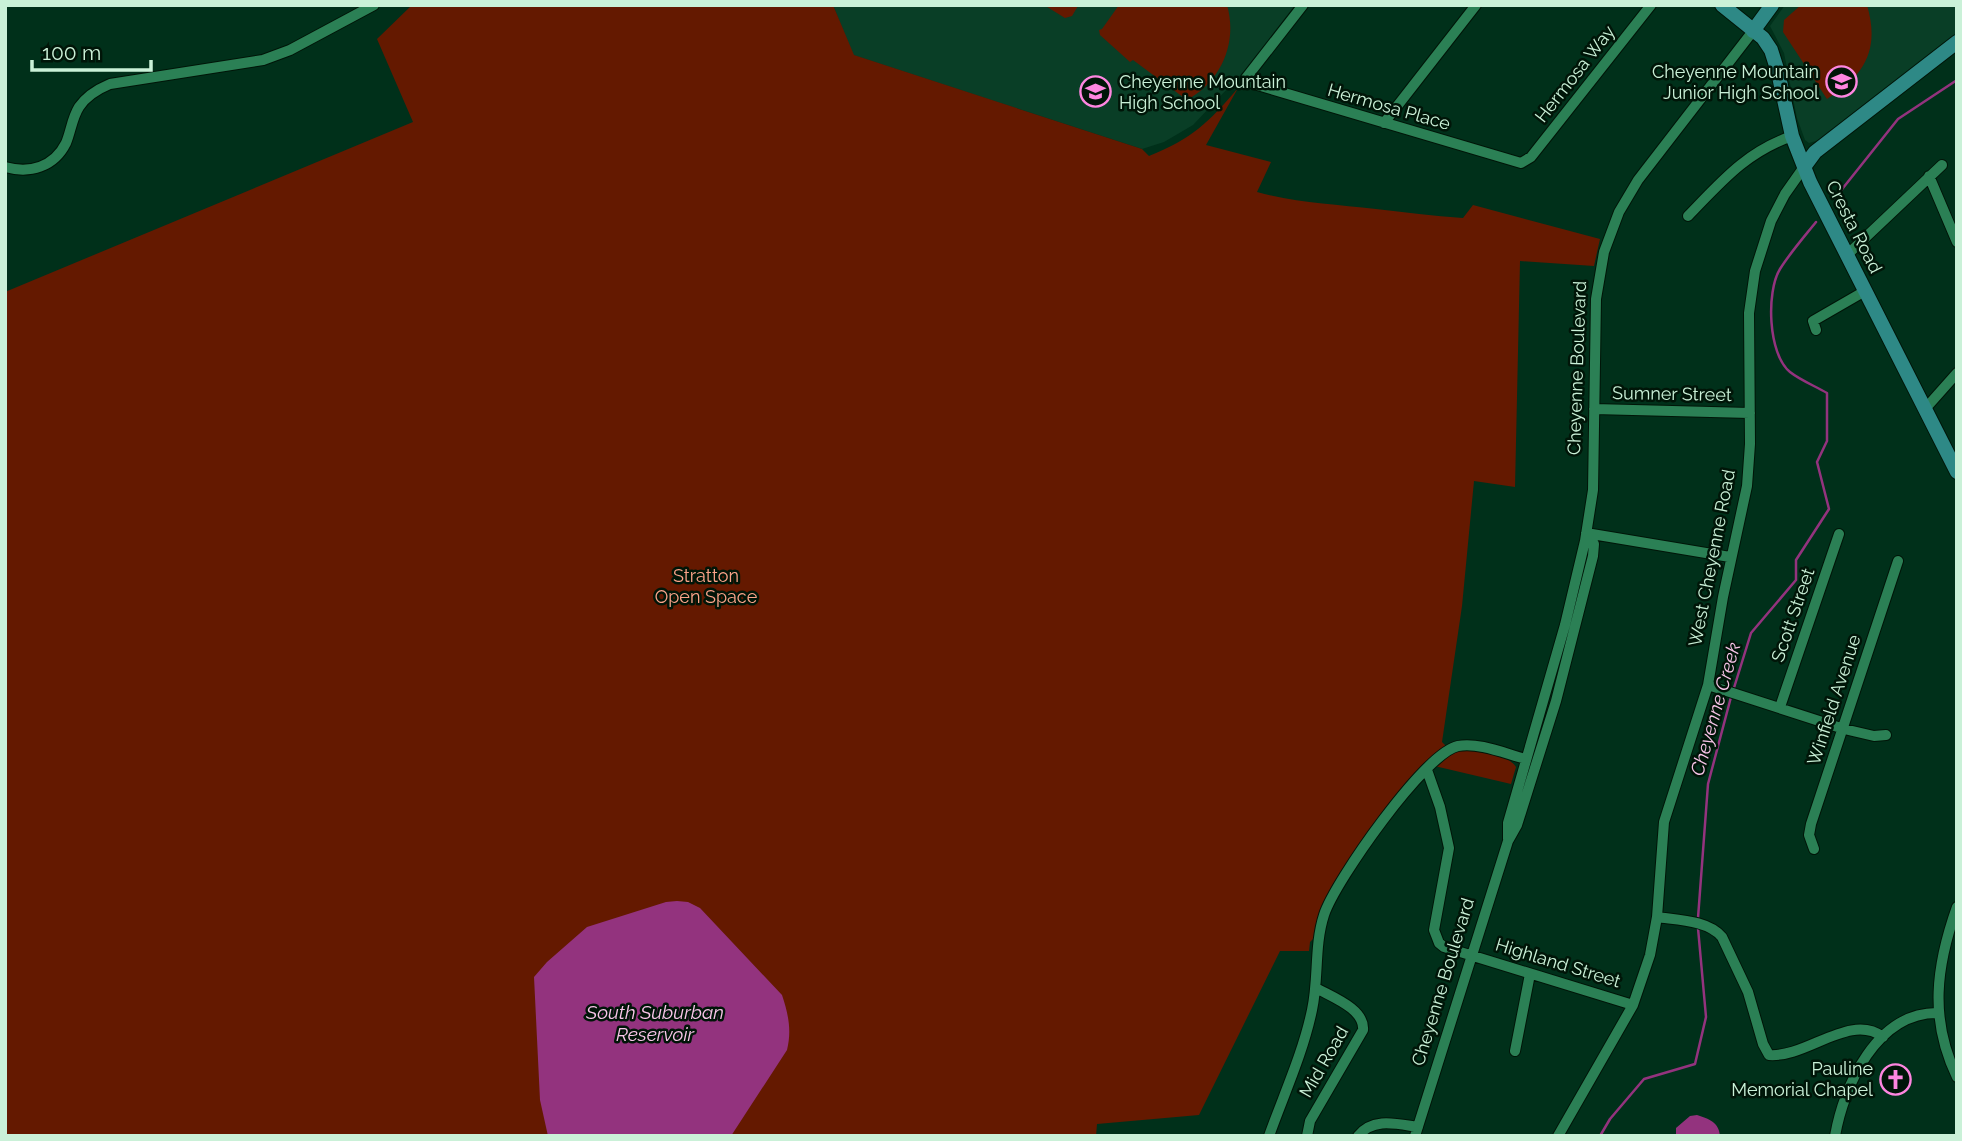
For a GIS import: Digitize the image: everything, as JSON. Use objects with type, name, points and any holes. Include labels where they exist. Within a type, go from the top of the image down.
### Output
[{"type":"main road","name":"Cresta Road","points":[[1723,5],[1763,38],[1775,60],[1792,136],[1804,167],[1957,472]]},
{"type":"main road","name":"Cheyenne Boulevard","points":[[1753,31],[1772,5]]},
{"type":"main road","name":"West Cheyenne Road","points":[[1804,167],[1815,152],[1957,42]]},
{"type":"street","points":[[5,167],[30,170],[46,165],[54,159],[66,143],[79,107],[92,93],[110,84],[263,60],[290,50],[374,5]]},
{"type":"street","name":"Hermosa Place","points":[[1303,5],[1246,78],[1254,84],[1517,163],[1525,163]]},
{"type":"street","points":[[1384,123],[1476,5]]},
{"type":"street","name":"Hermosa Way","points":[[1525,163],[1651,5]]},
{"type":"street","name":"Cheyenne Boulevard","points":[[1508,839],[1508,823],[1575,586],[1586,533],[1592,490],[1598,281],[1604,251],[1613,226],[1638,180],[1753,31]]},
{"type":"street","points":[[1688,216],[1752,154],[1792,136]]},
{"type":"street","points":[[1847,255],[1942,165]]},
{"type":"street","name":"West Cheyenne Road","points":[[1558,1136],[1633,1004],[1650,955],[1657,917],[1664,822],[1708,685],[1730,557],[1747,486],[1750,413],[1749,313],[1755,271],[1771,221],[1785,194],[1804,167]]},
{"type":"street","points":[[1928,176],[1957,242]]},
{"type":"street","points":[[1816,330],[1812,321],[1865,291]]},
{"type":"street","points":[[1925,409],[1957,373]]},
{"type":"street","name":"Sumner Street","points":[[1594,410],[1750,413]]},
{"type":"street","points":[[1586,533],[1730,557]]},
{"type":"street","name":"Cheyenne Boulevard","points":[[1416,1131],[1508,839],[1517,825],[1556,701],[1587,585],[1594,544],[1586,533]]},
{"type":"street","name":"Scott Street","points":[[1780,707],[1839,534]]},
{"type":"street","name":"Winfield Avenue","points":[[1814,849],[1809,835],[1811,824],[1898,561]]},
{"type":"street","points":[[1708,685],[1844,729],[1874,736],[1886,735]]},
{"type":"street","points":[[1269,1136],[1308,1027],[1316,988],[1317,946],[1330,900],[1358,854],[1415,781],[1446,752],[1460,746],[1479,747],[1526,759]]},
{"type":"street","name":"Highland Street","points":[[1427,770],[1450,848],[1434,930],[1444,947],[1633,1004]]},
{"type":"street","points":[[1957,907],[1943,951],[1938,1013],[1943,1044],[1957,1077]]},
{"type":"street","points":[[1657,917],[1698,924],[1717,931],[1745,985],[1763,1044],[1769,1055],[1803,1050],[1835,1035],[1860,1029],[1869,1029],[1883,1037]]},
{"type":"street","points":[[1515,1051],[1530,974]]},
{"type":"street","name":"Mid Road","points":[[1307,1136],[1310,1121],[1364,1025],[1359,1015],[1316,988]]},
{"type":"street","points":[[1835,1136],[1841,1109],[1854,1076],[1883,1037],[1907,1019],[1938,1013]]},
{"type":"street","points":[[1358,1136],[1367,1127],[1383,1123],[1416,1131]]},
{"type":"shaded area","name":"Cheyenne Mountain High School","points":[[833,5],[1295,5],[1245,70],[1193,125],[1164,142],[1142,149],[853,55]]},
{"type":"shaded area","name":"Cheyenne Mountain Junior High School","points":[[1785,5],[1957,5],[1957,34],[1819,140],[1809,143],[1805,140],[1797,118],[1784,53],[1770,26]]},
{"type":"green space","name":"Stratton Open Space","points":[[412,5],[833,5],[854,55],[1142,149],[1149,156],[1177,143],[1199,128],[1238,88],[1206,145],[1271,162],[1257,192],[1316,203],[1463,218],[1473,205],[1600,239],[1594,266],[1520,261],[1515,487],[1474,481],[1462,606],[1442,742],[1452,752],[1487,752],[1512,762],[1516,767],[1511,784],[1426,764],[1377,822],[1310,942],[1309,951],[1280,951],[1199,1115],[1097,1124],[1096,1136],[5,1136],[5,292],[413,122],[377,39]]},
{"type":"green space","points":[[1044,5],[1078,6],[1072,16],[1065,18]]},
{"type":"green space","points":[[1119,5],[1227,5],[1230,19],[1228,47],[1217,72],[1199,92],[1187,100],[1133,60],[1130,62],[1100,35],[1099,30]]},
{"type":"green space","points":[[1801,5],[1867,5],[1872,35],[1866,60],[1851,81],[1827,99],[1783,32],[1784,20]]},
{"type":"water","name":"South Suburban Reservoir","points":[[677,901],[688,902],[700,908],[782,995],[789,1022],[787,1050],[731,1136],[548,1136],[540,1100],[534,977],[587,927]]},
{"type":"water","points":[[1697,1115],[1715,1124],[1720,1136],[1676,1136],[1676,1128],[1690,1116]]},
{"type":"waterway","name":"Cheyenne Creek","points":[[1835,198],[1898,119],[1957,80]]},
{"type":"waterway","name":"Cheyenne Creek","points":[[1733,691],[1751,633],[1796,580],[1796,560],[1829,509],[1817,462],[1827,441],[1827,393],[1794,375],[1783,363],[1773,338],[1771,307],[1780,269],[1816,222]]},
{"type":"waterway","name":"Cheyenne Creek","points":[[1698,918],[1708,784],[1731,697]]},
{"type":"waterway","name":"Cheyenne Creek","points":[[1600,1136],[1610,1119],[1644,1079],[1695,1064],[1706,1017],[1698,928]]},
{"type":"place","name":"Cheyenne Mountain Junior High School","points":[[1842,82]]},
{"type":"place","name":"Cheyenne Mountain High School","points":[[1096,92]]},
{"type":"place","name":"Pauline Memorial Chapel","points":[[1896,1079]]}]
